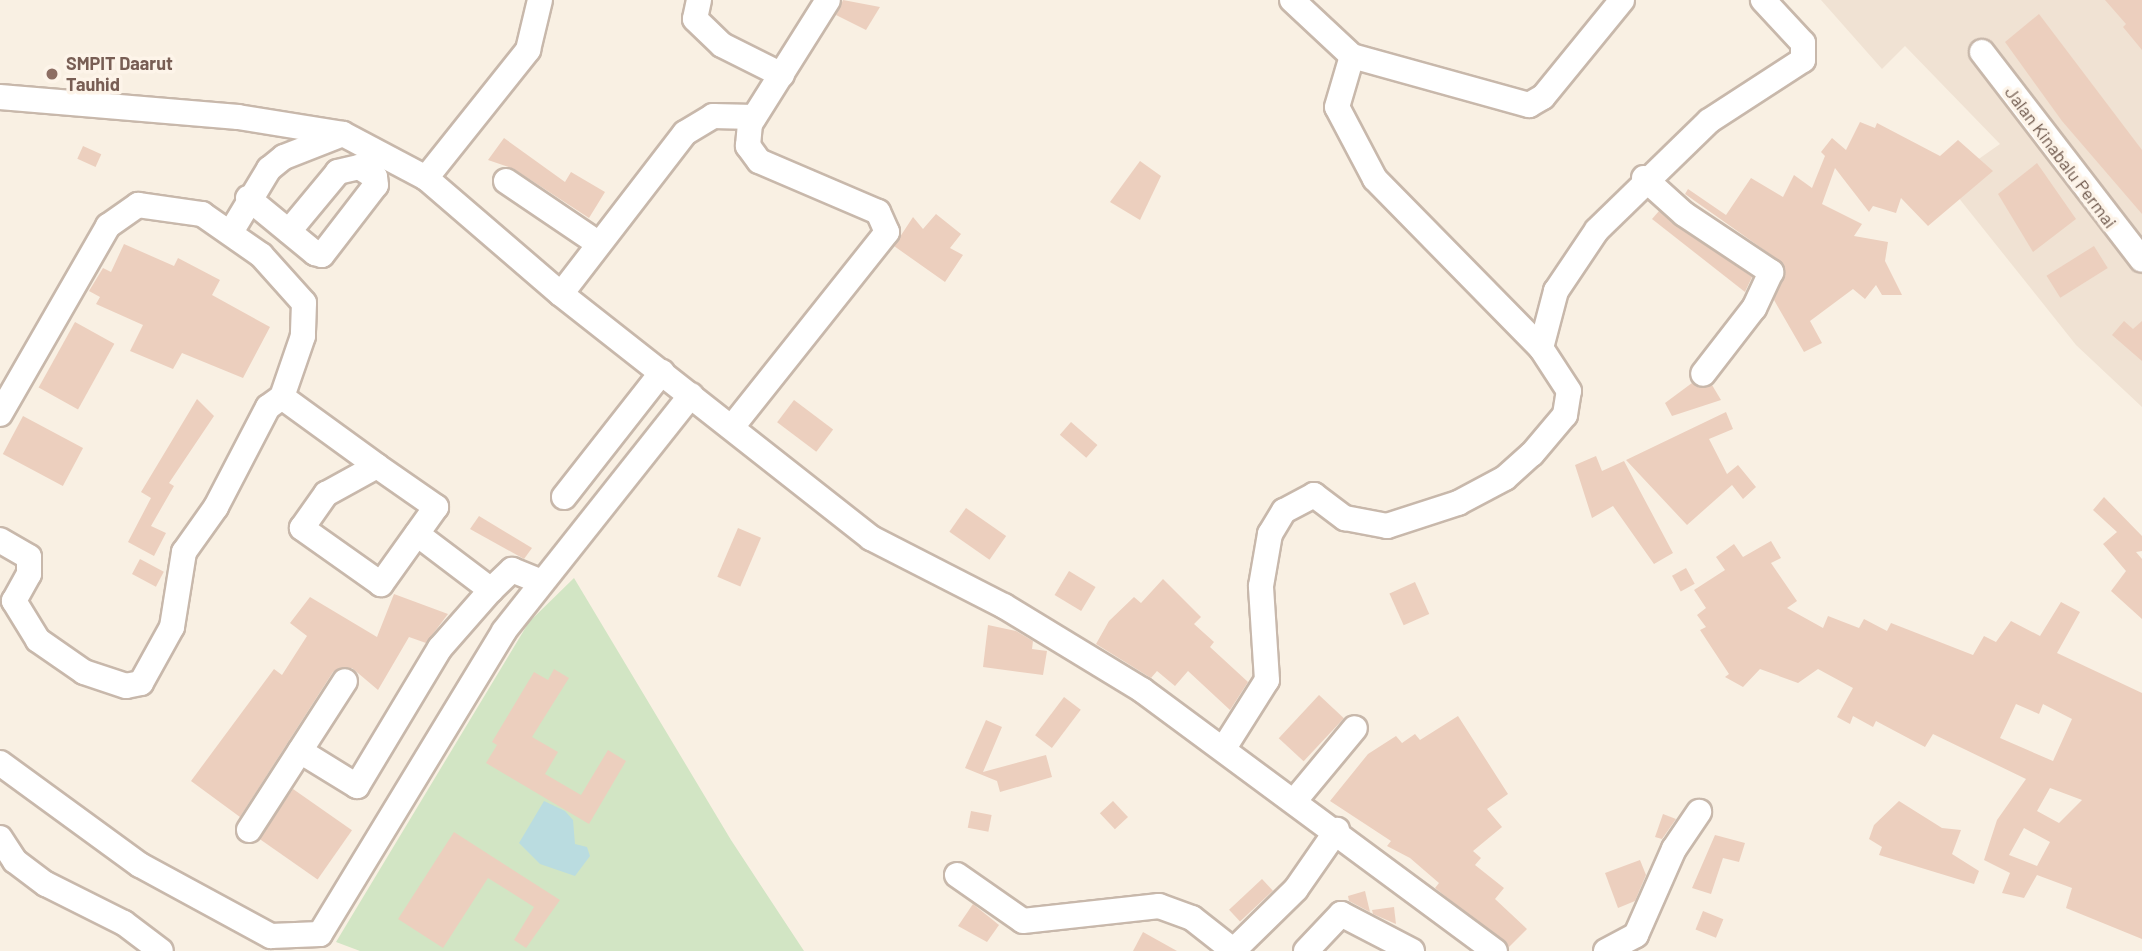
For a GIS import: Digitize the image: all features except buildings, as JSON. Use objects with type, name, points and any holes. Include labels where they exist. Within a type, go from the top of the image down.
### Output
[{"type":"street","points":[[426,178],[528,50],[540,0]]},
{"type":"street","points":[[699,0],[695,19],[722,45],[782,75]]},
{"type":"street","points":[[732,427],[888,225],[878,212],[753,158],[747,141],[754,117],[828,0]]},
{"type":"street","points":[[1292,0],[1352,56],[1529,105],[1543,97],[1622,0]]},
{"type":"street","points":[[1541,348],[1569,267],[1644,178],[1709,121],[1803,60],[1803,43],[1763,0]]},
{"type":"street","name":"Jalan Kinabalu Permai","points":[[1982,52],[2142,260]]},
{"type":"street","points":[[1224,748],[1267,680],[1260,594],[1270,534],[1284,511],[1314,495],[1345,518],[1387,526],[1458,503],[1505,478],[1565,415],[1566,379],[1541,348],[1375,179],[1337,107],[1336,92],[1352,56]]},
{"type":"street","points":[[0,97],[238,117],[343,134],[426,178],[561,294],[871,538],[1095,661],[1296,799],[1481,947]]},
{"type":"street","points":[[561,294],[693,126],[731,113],[754,117]]},
{"type":"street","points":[[231,232],[248,198],[284,157],[343,134]]},
{"type":"street","points":[[1644,178],[1684,214],[1773,266],[1754,308],[1703,374]]},
{"type":"street","points":[[506,181],[599,244]]},
{"type":"street","points":[[248,198],[289,231]]},
{"type":"street","points":[[0,414],[33,348],[120,212],[138,205],[172,205],[231,232],[288,279],[304,303],[303,336],[282,397],[268,407],[216,507],[184,552],[172,627],[141,683],[126,686],[84,672],[38,640],[14,601],[29,574],[29,557],[0,540]]},
{"type":"street","points":[[565,497],[662,372]]},
{"type":"street","points":[[0,763],[140,865],[271,936],[320,934],[538,581],[691,395]]},
{"type":"street","points":[[282,397],[436,507],[381,584],[302,528],[326,494],[377,466]]},
{"type":"street","points":[[417,534],[491,590]]},
{"type":"street","points":[[300,751],[357,786],[440,648],[491,590],[512,570],[538,581]]},
{"type":"street","points":[[249,830],[345,681]]},
{"type":"street","points":[[1296,799],[1355,728]]},
{"type":"street","points":[[1606,951],[1636,935],[1674,849],[1699,812]]},
{"type":"street","points":[[957,875],[1023,921],[1158,906],[1192,918],[1233,951],[1296,889],[1337,831]]},
{"type":"street","points":[[0,838],[15,861],[46,884],[124,923],[161,951]]},
{"type":"street","points":[[1306,951],[1341,914],[1412,951]]},
{"type":"shaded area","points":[[1821,0],[2142,0],[2142,407],[2076,345],[1946,182],[2000,144],[1905,46],[1882,69]]},
{"type":"green space","points":[[574,578],[731,840],[804,951],[360,951],[336,942],[529,622]]},
{"type":"water","points":[[544,801],[565,811],[573,820],[575,844],[587,847],[590,856],[575,876],[540,864],[519,843]]},
{"type":"place","name":"SMPIT Daarut Tauhid","points":[[52,74]]}]
